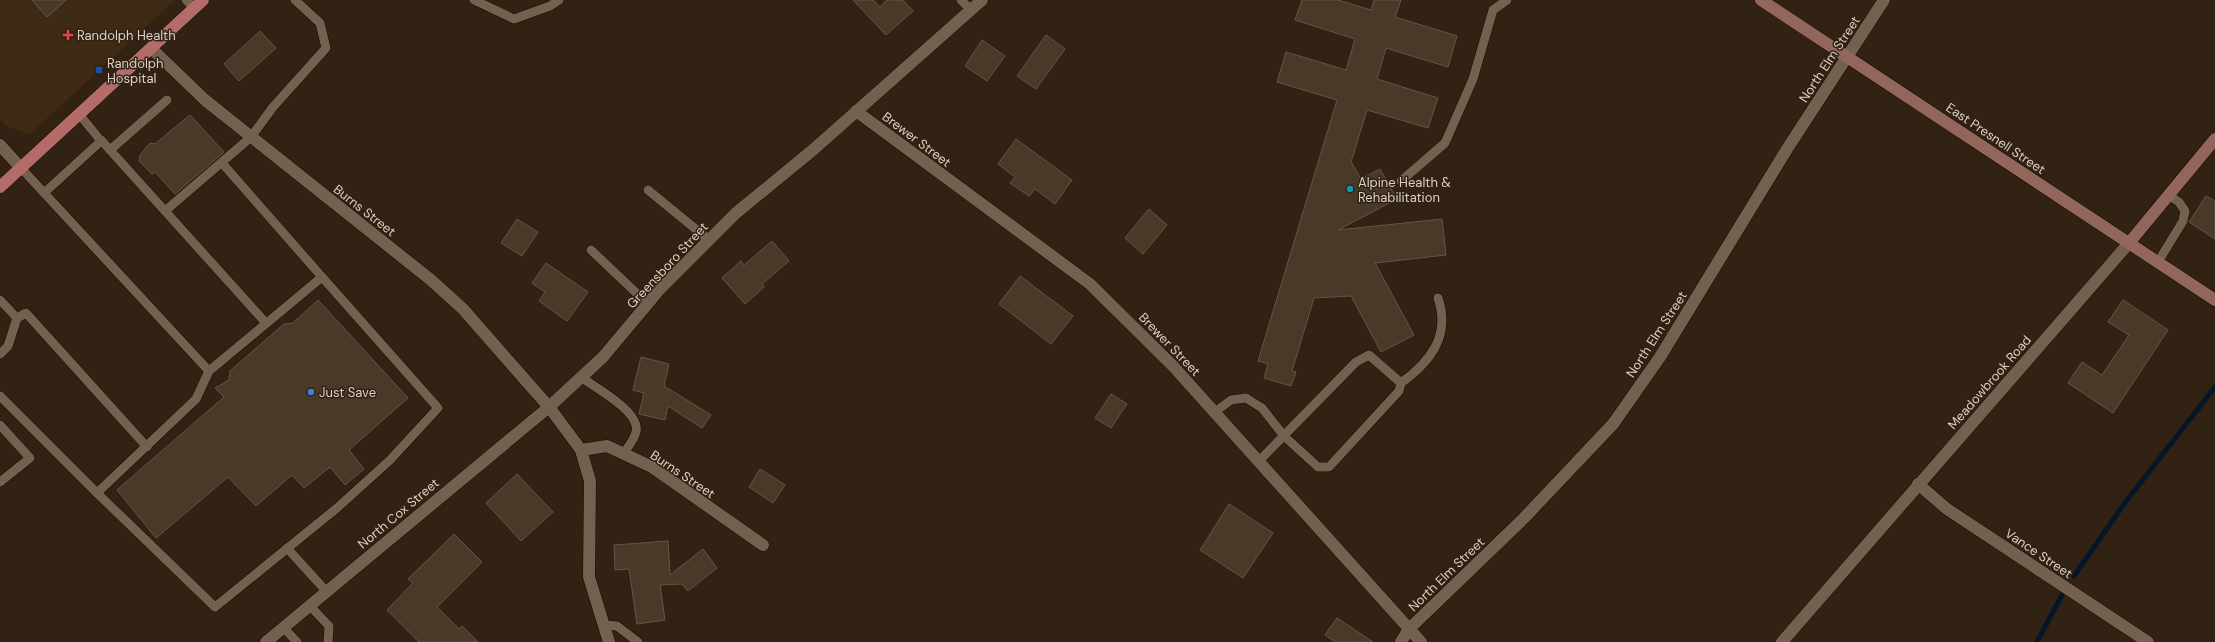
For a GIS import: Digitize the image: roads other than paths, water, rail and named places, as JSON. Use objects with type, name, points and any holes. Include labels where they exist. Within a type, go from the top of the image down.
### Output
[{"type":"main road","points":[[0,187],[151,48],[190,4],[203,0]]},
{"type":"main road","name":"East Presnell Street","points":[[1761,0],[2215,300]]},
{"type":"main road","name":"Meadowbrook Road","points":[[2129,243],[2215,139]]},
{"type":"street","name":"Greensboro Street","points":[[549,407],[622,336],[648,304],[736,213],[856,111],[982,0]]},
{"type":"street","name":"North Elm Street","points":[[1401,642],[1409,629],[1524,518],[1613,424],[1660,357],[1787,149],[1884,0]]},
{"type":"street","name":"Burns Street","points":[[151,48],[205,100],[425,275],[452,299],[549,407]]},
{"type":"street","name":"Brewer Street","points":[[856,111],[1090,284],[1137,329],[1215,412],[1421,642]]},
{"type":"street","points":[[0,145],[21,168]]},
{"type":"street","name":"Meadowbrook Road","points":[[1782,642],[2129,243]]},
{"type":"street","points":[[549,407],[581,450],[590,482],[589,578],[609,642]]},
{"type":"street","name":"North Cox Street","points":[[266,642],[549,407]]},
{"type":"street","name":"Burns Street","points":[[581,450],[607,446],[652,467],[763,546]]},
{"type":"street","name":"Vance Street","points":[[1918,484],[1947,509],[2148,642]]},
{"type":"lane","points":[[165,212],[251,137],[273,107],[326,48],[320,23],[295,0]]},
{"type":"lane","points":[[474,0],[514,19],[550,6],[559,0]]},
{"type":"lane","points":[[961,0],[971,10]]},
{"type":"lane","points":[[1401,181],[1445,143],[1473,79],[1493,10],[1507,0]]},
{"type":"lane","points":[[110,150],[167,100]]},
{"type":"lane","points":[[79,114],[165,212],[266,323]]},
{"type":"lane","points":[[44,193],[101,140]]},
{"type":"lane","points":[[0,396],[215,608],[390,460],[438,408],[222,162]]},
{"type":"lane","points":[[21,168],[209,371]]},
{"type":"lane","points":[[648,190],[709,240]]},
{"type":"lane","points":[[2158,262],[2183,221],[2185,211],[2179,202],[2168,195]]},
{"type":"lane","points":[[591,250],[626,285],[648,304]]},
{"type":"lane","points":[[97,493],[196,399],[209,371],[322,277]]},
{"type":"lane","points":[[1215,412],[1231,400],[1246,398],[1262,408],[1284,436],[1318,467],[1329,467],[1399,391],[1401,383],[1417,372],[1430,358],[1439,342],[1441,317],[1438,298]]},
{"type":"lane","points":[[0,300],[17,318]]},
{"type":"lane","points":[[0,354],[8,346],[17,318],[26,313],[147,447]]},
{"type":"lane","points":[[1258,461],[1356,362],[1369,355],[1401,383]]},
{"type":"lane","points":[[581,377],[626,410],[635,419],[636,431],[623,454]]},
{"type":"lane","points":[[0,425],[30,458],[0,482]]},
{"type":"lane","points":[[287,548],[326,591]]},
{"type":"lane","points":[[309,605],[329,626],[328,642]]},
{"type":"lane","points":[[604,625],[618,626],[638,642]]},
{"type":"lane","points":[[283,627],[297,642]]},
{"type":"waterway","points":[[2074,576],[2124,504],[2215,387]]},
{"type":"waterway","points":[[2037,642],[2062,595]]},
{"type":"place","name":"Randolph Health","points":[[68,35]]},
{"type":"place","name":"Randolph Hospital","points":[[99,70]]},
{"type":"place","name":"Alpine Health & Rehabilitation","points":[[1350,189]]},
{"type":"place","name":"Just Save","points":[[311,392]]}]
